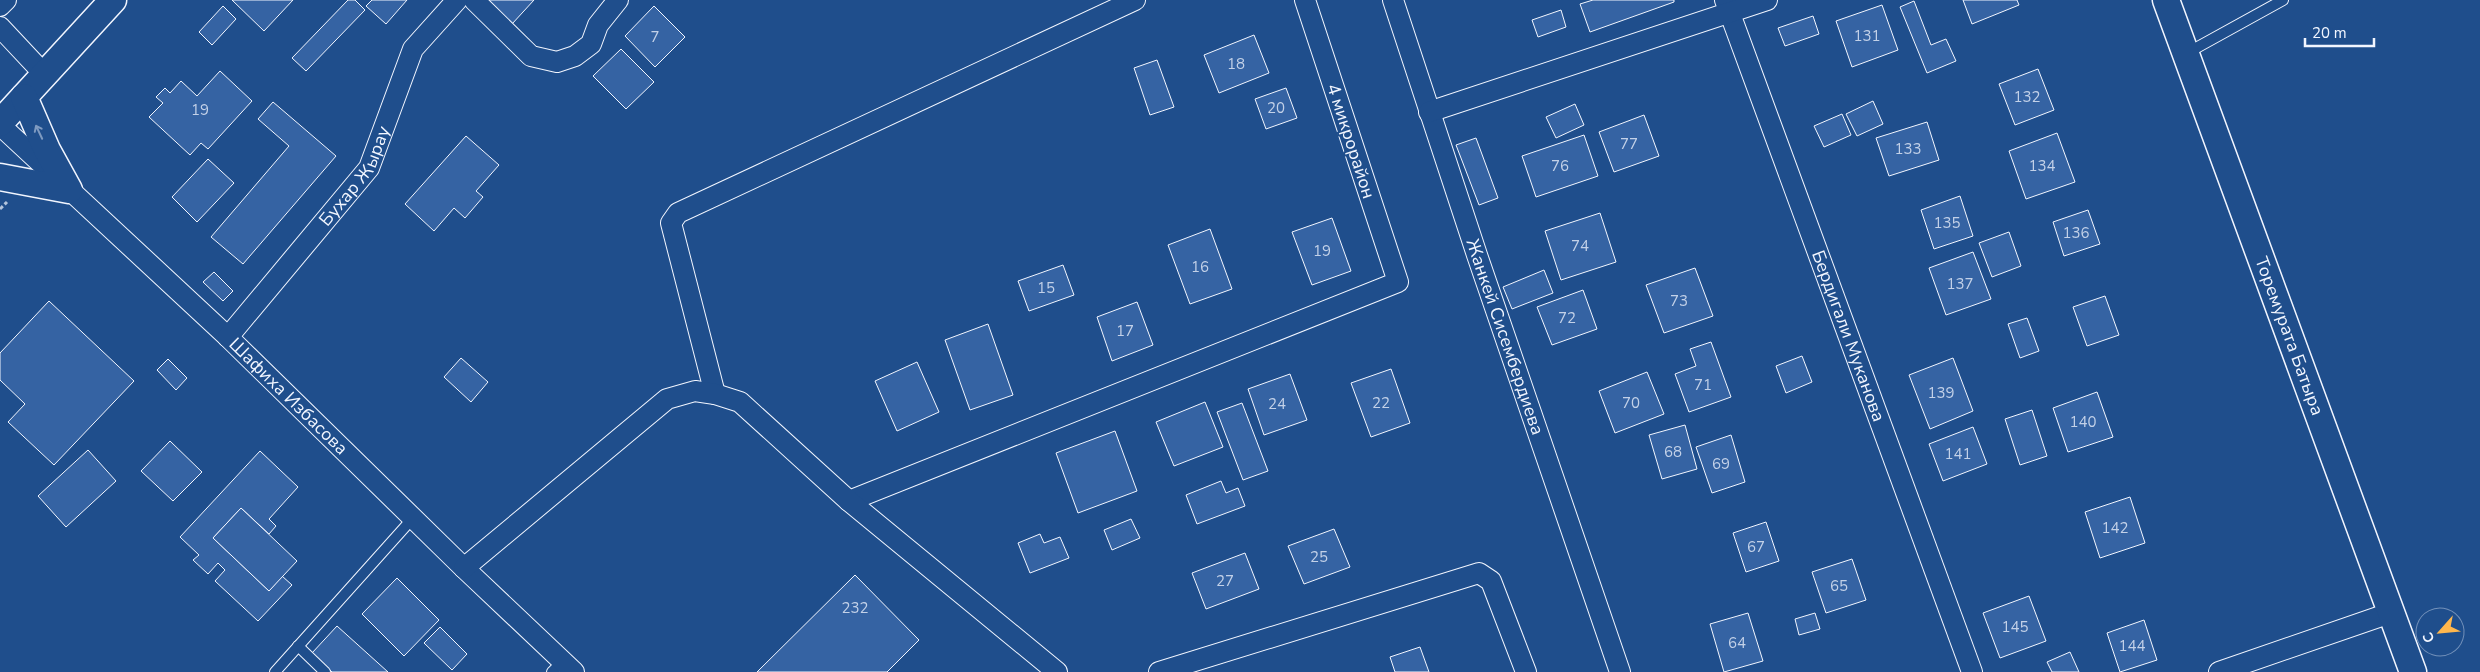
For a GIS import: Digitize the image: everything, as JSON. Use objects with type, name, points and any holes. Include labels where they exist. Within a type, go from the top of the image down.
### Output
[{"type":"street","points":[[0,6],[6,0]]},
{"type":"street","points":[[0,124],[113,0]]},
{"type":"street","name":"Бухар Жырау","points":[[228,337],[370,168],[413,49],[457,0]]},
{"type":"street","points":[[474,0],[531,56],[557,62],[575,56],[591,44],[598,25],[618,0]]},
{"type":"street","points":[[715,394],[671,223],[678,213],[1135,0]]},
{"type":"street","name":"4 микрорайон","points":[[849,501],[1398,282],[1305,0]]},
{"type":"street","name":"Жанкей Сисембердиева","points":[[1394,0],[1429,112],[1620,672]]},
{"type":"street","points":[[1429,112],[1728,7],[1766,0]]},
{"type":"street","name":"Торемурата Батыра","points":[[2166,0],[2413,672]]},
{"type":"street","name":"Бердигали Муканова","points":[[1728,7],[1972,672]]},
{"type":"street","points":[[0,28],[44,74]]},
{"type":"street","points":[[24,97],[47,150],[70,190]]},
{"type":"street","name":"Шафиха Избасова","points":[[0,124],[228,337],[464,568],[563,668]]},
{"type":"street","points":[[0,177],[70,190]]},
{"type":"street","points":[[464,568],[667,399],[695,391],[715,394],[740,402],[849,501],[1057,672]]},
{"type":"street","points":[[1159,672],[1479,573],[1491,581],[1526,672]]},
{"type":"street","points":[[2219,672],[2390,613]]},
{"type":"lane","points":[[2187,53],[2283,0]]},
{"type":"lane","points":[[275,672],[413,518]]},
{"type":"lane","points":[[298,646],[325,672]]},
{"type":"building","points":[[232,0],[293,0],[264,31]]},
{"type":"building","points":[[348,0],[355,0],[365,10],[306,71],[292,58]]},
{"type":"building","points":[[372,0],[407,0],[386,24],[366,6]]},
{"type":"building","points":[[486,0],[534,0],[512,24]]},
{"type":"building","points":[[1593,0],[1674,0],[1674,2],[1590,32],[1580,4]]},
{"type":"building","points":[[1963,0],[2017,0],[2019,5],[1972,24]]},
{"type":"building","points":[[1914,1],[1931,45],[1946,39],[1956,61],[1927,73],[1900,7]]},
{"type":"building","points":[[1882,5],[1898,50],[1852,67],[1836,21]]},
{"type":"building","points":[[223,6],[236,19],[212,45],[199,32]]},
{"type":"building","points":[[654,6],[685,37],[655,67],[625,36]]},
{"type":"building","points":[[1561,10],[1566,27],[1538,37],[1532,20]]},
{"type":"building","points":[[1813,16],[1819,34],[1785,46],[1778,28]]},
{"type":"building","points":[[1254,35],[1269,73],[1219,93],[1204,55]]},
{"type":"building","points":[[621,49],[654,82],[626,109],[593,76]]},
{"type":"building","points":[[1157,60],[1174,107],[1150,115],[1134,68]]},
{"type":"building","points":[[2038,69],[2054,110],[2015,125],[1999,84]]},
{"type":"building","points":[[220,71],[252,101],[208,149],[201,143],[190,155],[149,117],[163,103],[156,97],[165,88],[170,93],[181,81],[197,96]]},
{"type":"building","points":[[1286,88],[1297,118],[1266,129],[1255,99]]},
{"type":"building","points":[[1873,101],[1883,124],[1857,136],[1846,114]]},
{"type":"building","points":[[273,102],[336,156],[243,264],[211,237],[289,146],[258,119]]},
{"type":"building","points":[[1575,104],[1584,125],[1556,138],[1546,117]]},
{"type":"building","points":[[1842,114],[1851,135],[1824,147],[1814,126]]},
{"type":"building","points":[[1644,115],[1659,156],[1614,172],[1599,132]]},
{"type":"building","points":[[1927,122],[1939,160],[1889,176],[1876,138]]},
{"type":"building","points":[[2057,133],[2075,182],[2026,199],[2009,151]]},
{"type":"building","points":[[1584,135],[1598,176],[1536,197],[1522,156]]},
{"type":"building","points":[[466,136],[499,165],[476,191],[483,197],[465,218],[454,208],[434,231],[405,204]]},
{"type":"building","points":[[1476,138],[1498,198],[1479,205],[1456,145]]},
{"type":"building","points":[[208,159],[234,183],[197,222],[172,197]]},
{"type":"building","points":[[1960,196],[1973,236],[1934,249],[1921,210]]},
{"type":"building","points":[[2088,210],[2100,244],[2064,256],[2053,222]]},
{"type":"building","points":[[1600,213],[1616,262],[1561,280],[1545,231]]},
{"type":"building","points":[[1332,218],[1351,271],[1312,285],[1292,232]]},
{"type":"building","points":[[1210,229],[1232,289],[1190,304],[1168,245]]},
{"type":"building","points":[[2009,232],[2021,266],[1992,277],[1979,243]]},
{"type":"building","points":[[1973,252],[1991,299],[1946,315],[1929,268]]},
{"type":"building","points":[[1063,265],[1074,295],[1029,311],[1018,281]]},
{"type":"building","points":[[1695,268],[1713,316],[1664,333],[1646,285]]},
{"type":"building","points":[[1544,270],[1553,293],[1512,309],[1503,287]]},
{"type":"building","points":[[214,272],[233,291],[223,301],[203,282]]},
{"type":"building","points":[[1583,290],[1597,329],[1552,345],[1537,307]]},
{"type":"building","points":[[2105,296],[2119,335],[2087,346],[2073,307]]},
{"type":"building","points":[[49,301],[134,381],[54,465],[8,422],[25,404],[0,380],[0,353]]},
{"type":"building","points":[[1137,302],[1153,345],[1112,361],[1097,317]]},
{"type":"building","points":[[2027,318],[2039,351],[2020,358],[2008,324]]},
{"type":"building","points":[[988,324],[1013,395],[970,410],[945,340]]},
{"type":"building","points":[[1711,342],[1731,397],[1689,412],[1675,374],[1696,366],[1690,349]]},
{"type":"building","points":[[1802,356],[1812,382],[1786,393],[1776,366]]},
{"type":"building","points":[[461,358],[488,382],[471,402],[444,377]]},
{"type":"building","points":[[1953,358],[1973,411],[1930,429],[1909,375]]},
{"type":"building","points":[[168,359],[187,378],[176,390],[157,370]]},
{"type":"building","points":[[917,362],[939,412],[897,431],[875,381]]},
{"type":"building","points":[[1391,369],[1410,423],[1371,437],[1351,383]]},
{"type":"building","points":[[1647,372],[1664,414],[1615,433],[1599,391]]},
{"type":"building","points":[[1290,374],[1307,420],[1264,435],[1248,389]]},
{"type":"building","points":[[2097,392],[2113,437],[2068,452],[2053,408]]},
{"type":"building","points":[[1205,402],[1223,447],[1174,466],[1156,422]]},
{"type":"building","points":[[1242,403],[1268,471],[1243,480],[1217,412]]},
{"type":"building","points":[[2032,410],[2047,456],[2020,465],[2005,419]]},
{"type":"building","points":[[1685,425],[1697,469],[1662,479],[1649,435]]},
{"type":"building","points":[[1973,427],[1987,464],[1943,481],[1929,444]]},
{"type":"building","points":[[1115,431],[1137,491],[1078,513],[1056,453]]},
{"type":"building","points":[[1731,435],[1745,482],[1712,493],[1696,447]]},
{"type":"building","points":[[170,441],[202,472],[173,501],[141,471]]},
{"type":"building","points":[[88,450],[116,481],[66,527],[38,496]]},
{"type":"building","points":[[260,451],[298,487],[269,519],[276,526],[269,534],[241,508],[213,538],[269,591],[282,576],[292,585],[258,621],[215,581],[225,570],[218,563],[208,574],[193,560],[199,555],[180,537]]},
{"type":"building","points":[[1221,481],[1226,493],[1238,488],[1245,506],[1197,524],[1186,495]]},
{"type":"building","points":[[2130,497],[2145,543],[2100,558],[2085,512]]},
{"type":"building","points":[[241,508],[297,561],[269,591],[213,538]]},
{"type":"building","points":[[1131,519],[1140,538],[1112,550],[1104,530]]},
{"type":"building","points":[[1766,522],[1779,561],[1746,572],[1733,533]]},
{"type":"building","points":[[1334,529],[1350,567],[1304,584],[1288,546]]},
{"type":"building","points":[[1040,534],[1044,543],[1060,537],[1069,558],[1030,573],[1018,543]]},
{"type":"building","points":[[1245,553],[1259,589],[1206,609],[1192,573]]},
{"type":"building","points":[[1852,559],[1866,600],[1826,613],[1812,572]]},
{"type":"building","points":[[855,575],[919,640],[887,672],[757,672]]},
{"type":"building","points":[[397,578],[439,620],[404,656],[362,614]]},
{"type":"building","points":[[2029,596],[2046,641],[2000,658],[1983,613]]},
{"type":"building","points":[[1748,613],[1763,661],[1724,672],[1710,624]]},
{"type":"building","points":[[1815,613],[1820,629],[1799,635],[1795,619]]},
{"type":"building","points":[[2144,620],[2157,660],[2120,672],[2107,633]]},
{"type":"building","points":[[337,626],[388,672],[332,672],[312,653]]},
{"type":"building","points":[[440,627],[467,654],[452,670],[424,643]]},
{"type":"building","points":[[1420,647],[1429,672],[1395,672],[1390,657]]},
{"type":"building","points":[[2070,652],[2079,672],[2052,672],[2047,662]]}]
